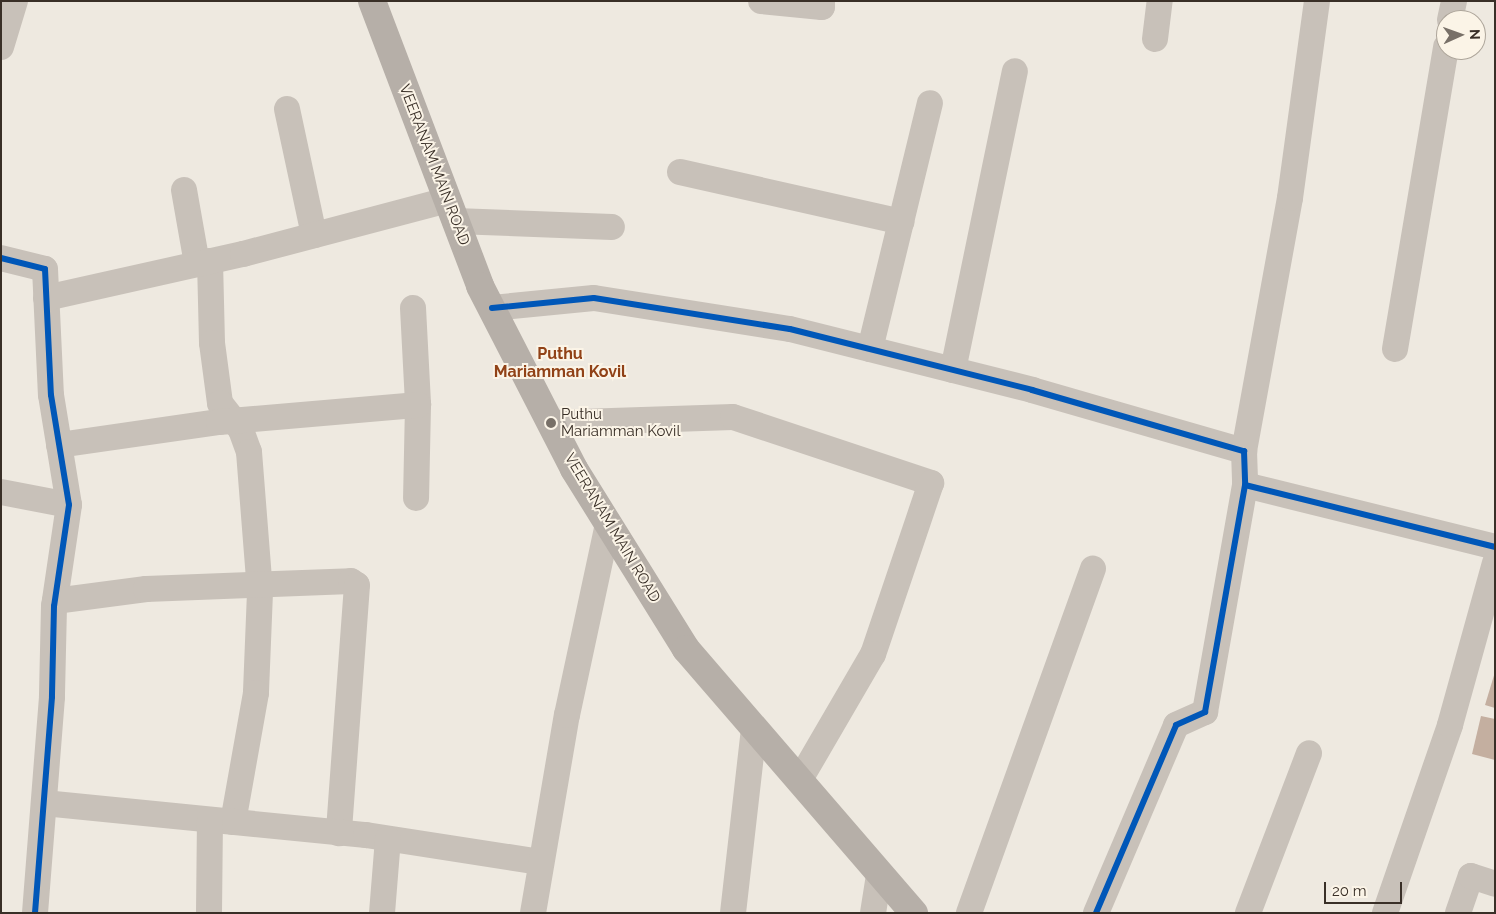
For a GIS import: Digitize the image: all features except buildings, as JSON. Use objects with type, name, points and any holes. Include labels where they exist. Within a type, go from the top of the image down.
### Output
[{"type":"main road","name":"VEERANAM MAIN ROAD","points":[[372,1],[451,210],[492,308],[550,424],[608,523],[686,649],[914,913]]},
{"type":"street","points":[[1,47],[15,1]]},
{"type":"street","points":[[761,1],[822,8],[822,1]]},
{"type":"street","points":[[1155,39],[1160,1]]},
{"type":"street","points":[[1096,913],[1176,725],[1205,712],[1245,485],[1244,451],[1290,198],[1317,1]]},
{"type":"street","points":[[1395,349],[1444,60]]},
{"type":"street","points":[[953,370],[1015,70]]},
{"type":"street","points":[[870,349],[930,103]]},
{"type":"street","points":[[287,109],[314,235]]},
{"type":"street","points":[[680,172],[901,222]]},
{"type":"street","points":[[184,190],[204,263],[220,403],[234,421],[249,452],[259,585],[256,693],[222,821],[209,913]]},
{"type":"street","points":[[46,298],[204,263],[314,235],[451,210],[612,227]]},
{"type":"street","points":[[1,258],[45,269],[50,395],[69,505],[55,601],[44,803],[35,913]]},
{"type":"street","points":[[492,308],[594,298],[790,329],[953,370],[1244,451]]},
{"type":"street","points":[[414,308],[418,405],[416,498]]},
{"type":"street","points":[[59,445],[234,421],[418,405]]},
{"type":"street","points":[[550,424],[733,417],[931,483],[872,654],[799,780]]},
{"type":"street","points":[[1245,485],[1495,547]]},
{"type":"street","points":[[1,492],[69,505]]},
{"type":"street","points":[[533,913],[567,715],[608,523]]},
{"type":"street","points":[[1385,913],[1450,725],[1495,563]]},
{"type":"street","points":[[969,913],[1093,568]]},
{"type":"street","points":[[55,601],[146,588],[351,581],[357,584],[339,833]]},
{"type":"street","points":[[733,913],[754,729]]},
{"type":"street","points":[[1248,913],[1309,753]]},
{"type":"street","points":[[44,803],[339,833],[541,862]]},
{"type":"street","points":[[382,913],[388,839]]},
{"type":"street","points":[[873,913],[879,874]]},
{"type":"street","points":[[1458,913],[1470,876],[1495,884]]},
{"type":"cycle path","points":[[1,258],[45,269],[51,395],[69,505],[54,606],[52,697],[35,913]]},
{"type":"cycle path","points":[[492,308],[594,298],[790,329],[1032,390],[1244,451],[1245,485]]},
{"type":"cycle path","points":[[1096,913],[1176,725],[1205,712],[1245,485],[1495,547]]},
{"type":"place","name":"Puthu Mariamman Kovil","points":[[551,423]]},
{"type":"district","name":"Puthu Mariamman Kovil","points":[[560,363]]}]
